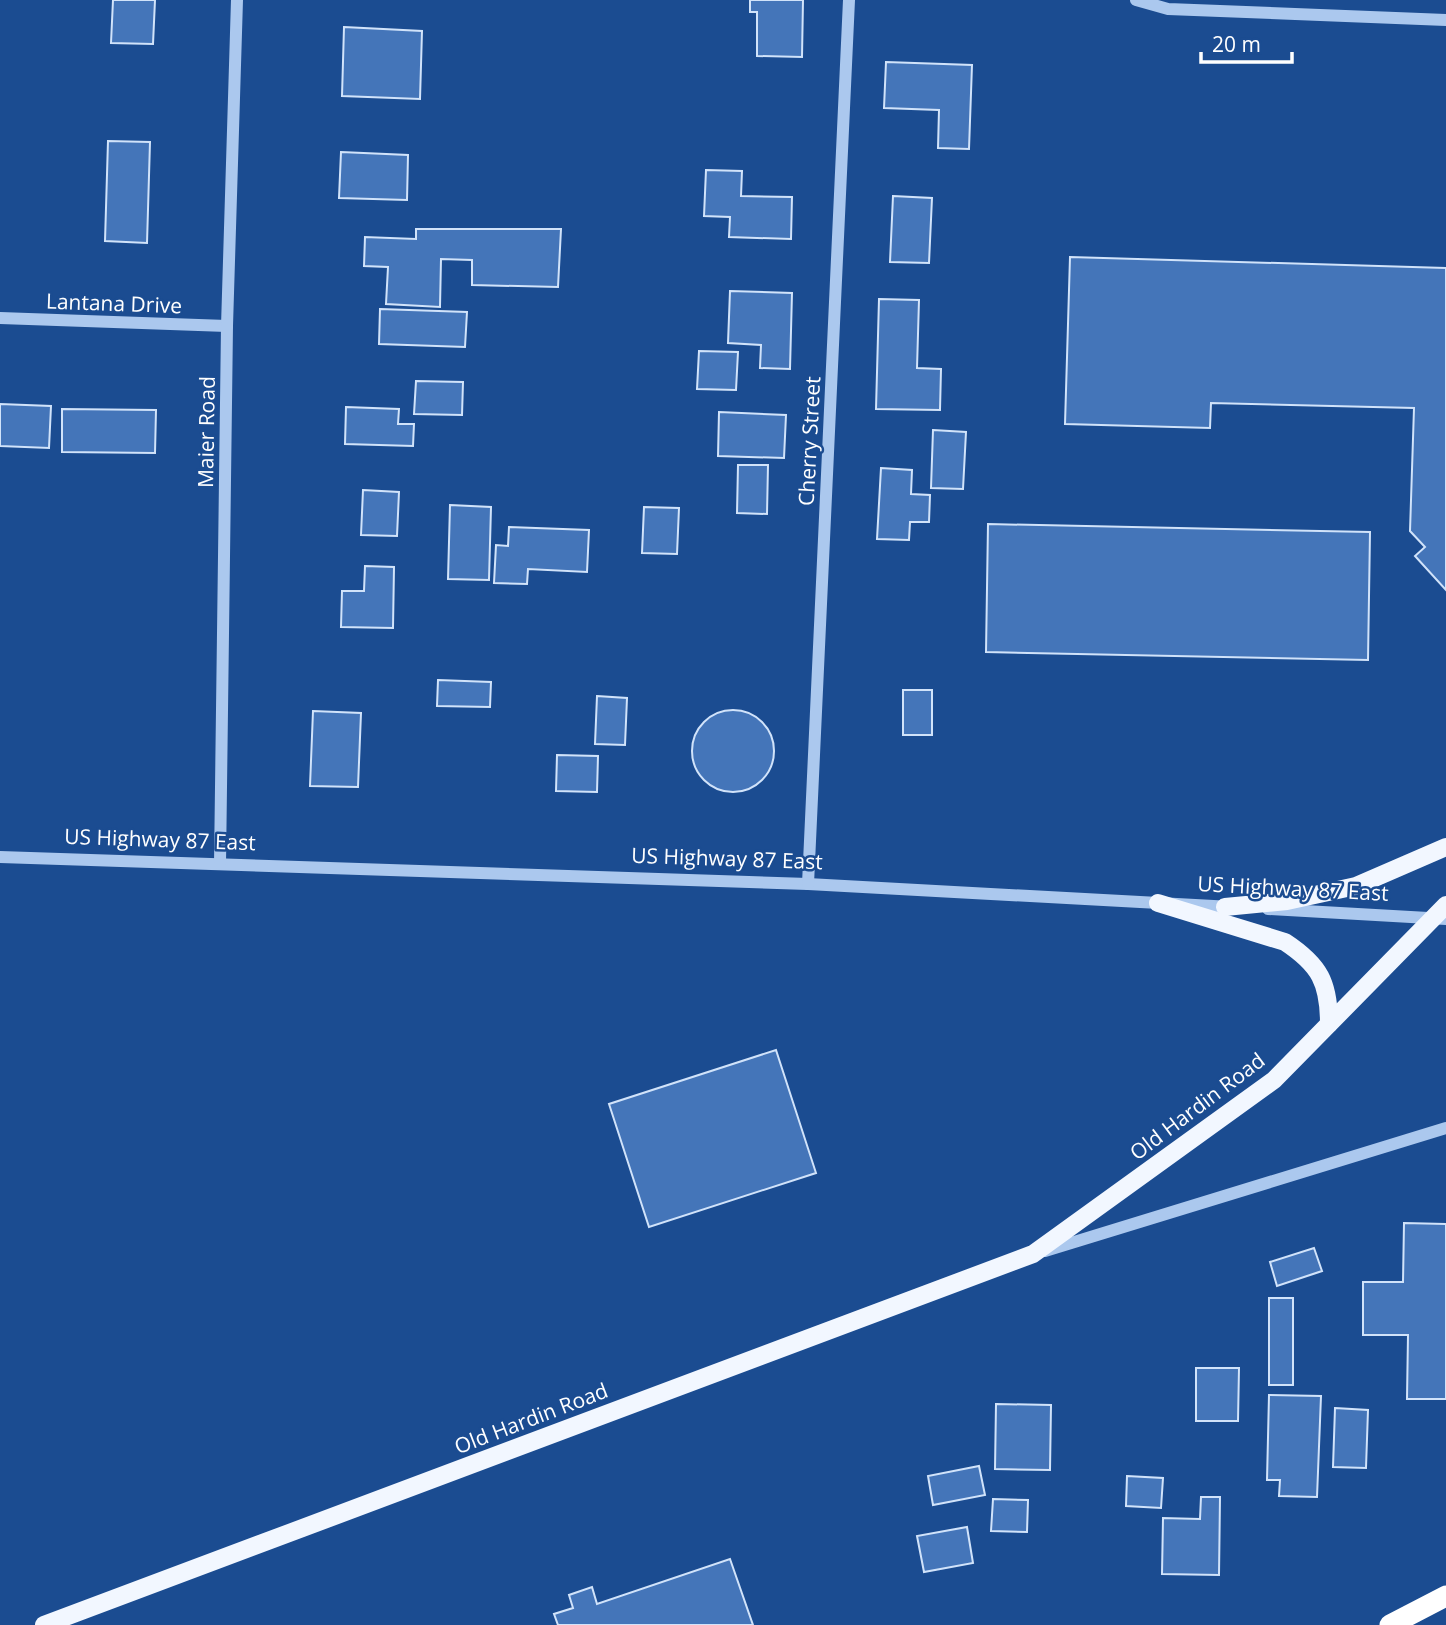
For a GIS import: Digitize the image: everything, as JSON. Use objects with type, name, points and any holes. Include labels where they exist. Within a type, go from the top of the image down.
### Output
[{"type":"highway","points":[[1390,1625],[1446,1595]]},
{"type":"main road","points":[[1225,907],[1287,901],[1356,886],[1446,847]]},
{"type":"main road","points":[[1158,903],[1285,943],[1298,951],[1315,967],[1325,986],[1329,1001],[1329,1024]]},
{"type":"main road","name":"Old Hardin Road","points":[[44,1625],[1033,1254],[1274,1080],[1442,914]]},
{"type":"street","name":"Maier Road","points":[[220,864],[227,327],[237,0]]},
{"type":"street","name":"Cherry Street","points":[[808,884],[849,0]]},
{"type":"street","points":[[1136,0],[1167,9],[1446,20]]},
{"type":"street","name":"Lantana Drive","points":[[0,318],[227,327]]},
{"type":"street","name":"US Highway 87 East","points":[[0,857],[808,884],[1225,907],[1442,914]]},
{"type":"street","name":"Old Hardin Road","points":[[1033,1254],[1446,1128]]},
{"type":"building","points":[[113,0],[155,0],[153,44],[111,43]]},
{"type":"building","points":[[750,0],[803,0],[802,57],[757,56],[757,12],[750,12]]},
{"type":"building","points":[[344,27],[422,31],[420,99],[342,96]]},
{"type":"building","points":[[886,62],[972,65],[969,149],[938,148],[939,110],[884,108]]},
{"type":"building","points":[[108,141],[150,142],[147,243],[105,241]]},
{"type":"building","points":[[341,152],[408,155],[407,200],[339,198]]},
{"type":"building","points":[[706,170],[742,171],[741,196],[792,197],[791,239],[729,237],[730,217],[704,216]]},
{"type":"building","points":[[893,196],[932,198],[929,263],[890,262]]},
{"type":"building","points":[[416,229],[561,229],[558,287],[472,285],[472,260],[441,259],[440,307],[386,304],[388,267],[364,266],[365,237],[416,239]]},
{"type":"building","points":[[1070,257],[1446,268],[1446,590],[1415,556],[1425,547],[1410,531],[1414,408],[1211,403],[1210,428],[1065,424]]},
{"type":"building","points":[[730,291],[792,293],[790,369],[760,368],[761,345],[728,343]]},
{"type":"building","points":[[879,299],[919,300],[917,368],[941,369],[940,410],[876,409]]},
{"type":"building","points":[[380,309],[467,312],[465,347],[379,344]]},
{"type":"building","points":[[699,351],[738,352],[736,390],[697,389]]},
{"type":"building","points":[[416,381],[463,382],[462,415],[414,414]]},
{"type":"building","points":[[0,404],[51,406],[49,448],[0,446]]},
{"type":"building","points":[[346,407],[399,409],[398,424],[414,424],[413,446],[345,444]]},
{"type":"building","points":[[62,409],[156,410],[155,453],[62,452]]},
{"type":"building","points":[[719,412],[786,415],[784,458],[718,456]]},
{"type":"building","points":[[933,430],[966,432],[963,489],[931,488]]},
{"type":"building","points":[[738,465],[768,465],[767,514],[737,513]]},
{"type":"building","points":[[881,468],[912,470],[911,494],[930,495],[929,522],[910,522],[909,540],[877,539]]},
{"type":"building","points":[[363,490],[399,492],[397,536],[361,535]]},
{"type":"building","points":[[450,505],[491,507],[489,580],[448,579]]},
{"type":"building","points":[[644,507],[679,508],[677,554],[642,553]]},
{"type":"building","points":[[988,524],[1370,532],[1368,660],[986,652]]},
{"type":"building","points":[[509,527],[589,530],[587,572],[528,569],[527,584],[494,583],[496,545],[508,546]]},
{"type":"building","points":[[365,566],[394,567],[393,628],[341,627],[342,591],[364,591]]},
{"type":"building","points":[[438,680],[491,682],[490,707],[437,706]]},
{"type":"building","points":[[903,690],[932,690],[932,735],[903,735]]},
{"type":"building","points":[[597,696],[627,698],[625,745],[595,744]]},
{"type":"building","points":[[725,710],[741,710],[756,717],[767,728],[774,743],[771,767],[762,780],[741,792],[725,792],[710,785],[699,774],[692,759],[692,743],[699,728],[710,717]]},
{"type":"building","points":[[313,711],[361,713],[358,787],[310,786]]},
{"type":"building","points":[[557,755],[598,756],[597,792],[556,791]]},
{"type":"building","points":[[776,1050],[816,1173],[649,1227],[609,1104]]},
{"type":"building","points":[[1404,1223],[1446,1224],[1446,1399],[1407,1399],[1408,1335],[1363,1335],[1363,1282],[1403,1282]]},
{"type":"building","points":[[1314,1248],[1322,1271],[1277,1286],[1270,1262]]},
{"type":"building","points":[[1269,1298],[1293,1298],[1293,1385],[1269,1385]]},
{"type":"building","points":[[1196,1368],[1239,1368],[1238,1421],[1196,1421]]},
{"type":"building","points":[[1269,1395],[1321,1396],[1317,1497],[1279,1496],[1280,1480],[1267,1480]]},
{"type":"building","points":[[996,1404],[1051,1405],[1050,1470],[995,1469]]},
{"type":"building","points":[[1335,1408],[1368,1410],[1366,1468],[1333,1467]]},
{"type":"building","points":[[979,1466],[985,1495],[933,1505],[928,1476]]},
{"type":"building","points":[[1127,1476],[1163,1478],[1161,1508],[1126,1506]]},
{"type":"building","points":[[1201,1497],[1220,1497],[1219,1575],[1162,1574],[1163,1518],[1200,1519]]},
{"type":"building","points":[[993,1499],[1028,1500],[1027,1532],[991,1531]]},
{"type":"building","points":[[967,1527],[973,1563],[924,1572],[917,1536]]},
{"type":"building","points":[[730,1559],[753,1625],[558,1625],[554,1614],[573,1608],[569,1595],[592,1587],[597,1604]]}]
